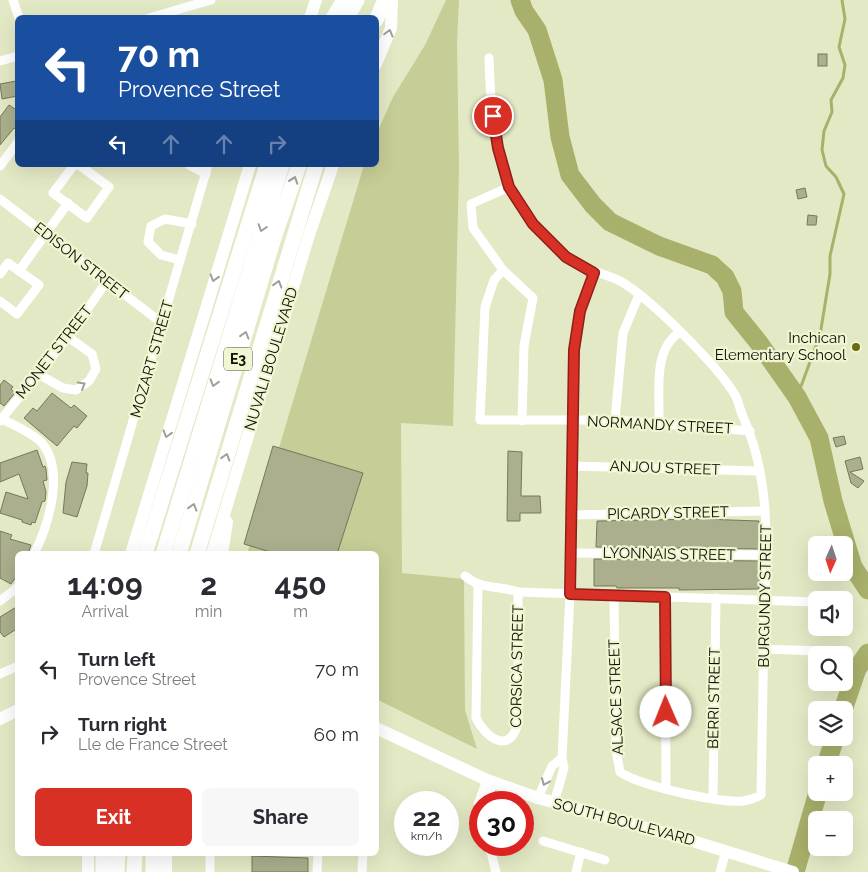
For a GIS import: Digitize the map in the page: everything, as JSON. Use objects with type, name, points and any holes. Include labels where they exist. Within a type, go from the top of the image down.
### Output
[{"type":"highway","points":[[335,15],[344,0]]},
{"type":"highway","points":[[349,15],[357,0]]},
{"type":"highway","points":[[367,15],[376,0]]},
{"type":"highway","points":[[378,15],[385,0]]},
{"type":"highway","points":[[146,551],[266,167]]},
{"type":"highway","name":"E3","points":[[164,551],[281,167]]},
{"type":"highway","name":"E3","points":[[180,551],[274,238],[298,167]]},
{"type":"highway","points":[[198,551],[315,167]]},
{"type":"highway","points":[[103,856],[103,872]]},
{"type":"highway","points":[[117,872],[118,856]]},
{"type":"highway","points":[[134,856],[134,872]]},
{"type":"highway","points":[[153,856],[153,872]]},
{"type":"main road","points":[[311,15],[316,0]]},
{"type":"main road","points":[[379,57],[391,28],[392,0]]},
{"type":"main road","points":[[132,551],[249,167]]},
{"type":"main road","name":"NUVALI BOULEVARD","points":[[213,551],[309,235],[332,167]]},
{"type":"main road","points":[[223,551],[226,540],[230,492]]},
{"type":"main road","points":[[0,718],[15,711]]},
{"type":"main road","name":"SOUTH BOULEVARD","points":[[379,729],[490,781],[538,798],[793,872]]},
{"type":"main road","points":[[88,856],[88,872]]},
{"type":"main road","points":[[166,856],[166,872]]},
{"type":"street","points":[[13,0],[18,15]]},
{"type":"street","points":[[160,15],[212,0]]},
{"type":"street","points":[[0,61],[15,57]]},
{"type":"street","name":"BURGUNDY STREET","points":[[489,58],[490,100],[498,148],[509,187],[533,224],[566,257],[594,273],[619,281],[639,295],[680,332],[711,365],[735,395],[750,431],[765,511],[768,555],[765,601],[761,795]]},
{"type":"street","points":[[0,166],[15,146]]},
{"type":"street","points":[[72,167],[53,193],[87,218],[109,188],[82,167]]},
{"type":"street","name":"MOZART STREET","points":[[95,551],[207,169]]},
{"type":"street","points":[[509,187],[471,204],[473,228],[503,270],[534,298],[524,346],[522,421]]},
{"type":"street","name":"EDISON STREET","points":[[0,199],[163,324]]},
{"type":"street","points":[[19,271],[68,203]]},
{"type":"street","points":[[180,260],[161,255],[148,242],[152,226],[165,219],[192,224]]},
{"type":"street","points":[[0,274],[8,263],[39,285],[17,314],[0,302]]},
{"type":"street","name":"NORMANDY STREET","points":[[503,270],[494,280],[485,308],[480,420],[615,420],[750,431]]},
{"type":"street","points":[[554,803],[564,768],[562,758],[570,594],[571,421],[574,350],[580,311],[594,273]]},
{"type":"street","name":"MONET STREET","points":[[1,420],[68,336],[107,281]]},
{"type":"street","points":[[615,420],[623,333],[639,295]]},
{"type":"street","points":[[659,423],[660,359],[668,339],[680,332]]},
{"type":"street","points":[[38,374],[62,388],[76,390],[89,381],[96,369],[92,354],[68,336]]},
{"type":"street","points":[[1,420],[41,442],[54,464],[52,500],[35,551]]},
{"type":"street","name":"ANJOU STREET","points":[[571,466],[759,471]]},
{"type":"street","name":"PICARDY STREET","points":[[571,515],[765,511]]},
{"type":"street","name":"LYONNAIS STREET","points":[[570,553],[768,555]]},
{"type":"street","points":[[464,576],[478,585],[506,587],[518,592],[808,602]]},
{"type":"street","name":"CORSICA STREET","points":[[478,585],[476,718],[483,731],[502,741],[511,740],[515,735],[518,722],[518,592]]},
{"type":"street","points":[[0,601],[15,589]]},
{"type":"street","name":"ALSACE STREET","points":[[614,594],[616,750],[620,772],[631,780],[713,798],[741,801],[761,795]]},
{"type":"street","points":[[665,597],[666,788]]},
{"type":"street","name":"BERRI STREET","points":[[713,798],[716,598]]},
{"type":"street","points":[[764,649],[808,651]]},
{"type":"street","points":[[0,674],[15,667]]},
{"type":"street","points":[[538,798],[552,766],[562,758]]},
{"type":"street","points":[[488,791],[490,781]]},
{"type":"street","points":[[485,791],[490,781]]},
{"type":"street","points":[[543,841],[605,860]]},
{"type":"street","points":[[720,872],[726,851]]},
{"type":"street","points":[[576,872],[581,852]]},
{"type":"street","points":[[210,856],[210,872]]},
{"type":"street","points":[[317,872],[318,856]]},
{"type":"street","points":[[362,872],[363,856]]},
{"type":"street","points":[[491,856],[496,872]]},
{"type":"green space","points":[[446,0],[459,0],[457,43],[459,169],[453,426],[401,423],[402,573],[464,579],[465,710],[477,749],[379,700],[379,551],[248,551],[363,167],[379,167],[379,128],[393,97],[425,45]]},
{"type":"building","points":[[818,54],[827,54],[827,66],[818,66]]},
{"type":"building","points":[[15,81],[15,97],[2,99],[0,84]]},
{"type":"building","points":[[9,105],[15,109],[15,128],[0,145],[0,117]]},
{"type":"building","points":[[805,188],[807,197],[798,199],[796,190]]},
{"type":"building","points":[[808,215],[817,216],[816,225],[807,225]]},
{"type":"building","points":[[4,380],[13,387],[11,389],[15,393],[4,406],[0,403],[0,385]]},
{"type":"building","points":[[52,393],[71,408],[74,405],[87,416],[77,428],[74,426],[57,446],[24,418],[33,408],[37,411]]},
{"type":"building","points":[[844,436],[846,444],[836,447],[833,438]]},
{"type":"building","points":[[273,446],[363,473],[338,551],[267,551],[244,544]]},
{"type":"building","points":[[37,450],[43,467],[45,466],[46,469],[47,480],[43,481],[46,492],[45,501],[42,502],[35,523],[32,522],[31,525],[0,513],[6,492],[28,499],[19,474],[0,482],[0,463]]},
{"type":"building","points":[[508,451],[522,452],[521,496],[540,496],[541,513],[520,513],[520,521],[507,521]]},
{"type":"building","points":[[860,457],[863,469],[850,472],[864,481],[858,488],[851,483],[845,461]]},
{"type":"building","points":[[72,462],[87,464],[86,473],[88,473],[87,486],[77,517],[63,513],[66,482]]},
{"type":"building","points":[[702,519],[759,521],[759,549],[596,547],[597,521]]},
{"type":"building","points":[[0,531],[12,535],[10,539],[31,545],[29,551],[15,551],[15,578],[11,584],[0,578]]},
{"type":"building","points":[[594,559],[759,561],[759,589],[679,590],[679,588],[594,586]]},
{"type":"building","points":[[15,608],[15,630],[4,637],[0,632],[0,617]]},
{"type":"building","points":[[252,856],[308,858],[308,872],[252,872]]},
{"type":"waterway","points":[[520,0],[524,11],[537,30],[553,80],[560,137],[570,175],[593,205],[610,222],[659,246],[712,265],[725,277],[732,291],[734,312],[759,343],[797,397],[819,438],[833,501],[853,567],[868,590]]},
{"type":"waterway","points":[[797,397],[820,335],[830,274],[830,256],[844,194],[836,177],[826,166],[822,150],[824,131],[832,112],[831,100],[843,78],[845,65],[839,47],[845,19],[842,0]]},
{"type":"waterway","points":[[846,701],[857,669],[868,653]]},
{"type":"waterway","points":[[829,756],[832,746]]},
{"type":"waterway","points":[[795,872],[815,801]]},
{"type":"place","name":"Inchican Elementary School","points":[[856,347]]},
{"type":"route","points":[[493,116],[498,148],[509,187],[533,224],[566,257],[594,273],[580,311],[574,350],[571,421],[570,594],[665,597],[666,712]]}]
